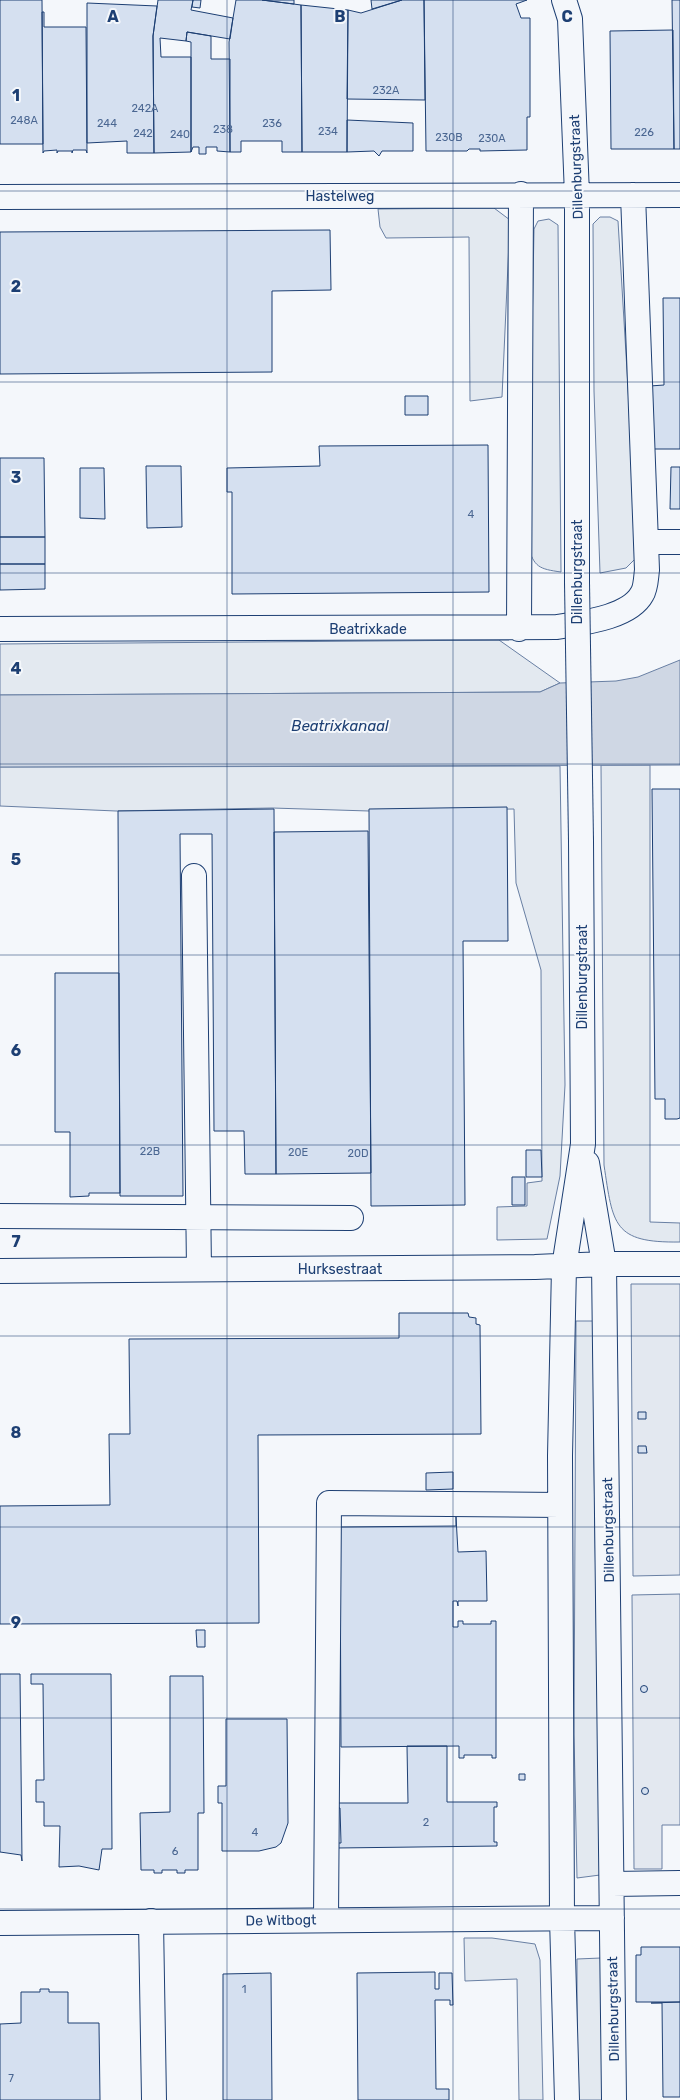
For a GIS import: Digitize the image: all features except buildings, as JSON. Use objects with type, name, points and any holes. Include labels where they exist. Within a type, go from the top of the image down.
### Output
[{"type":"street","name":"Dillenburgstraat","points":[[564,0],[570,19],[577,195],[577,582],[583,1144],[564,1267],[560,1505],[562,1918],[566,2100]]},
{"type":"street","points":[[519,628],[521,194]]},
{"type":"street","points":[[633,195],[647,542],[680,542]]},
{"type":"street","name":"Hastelweg","points":[[0,197],[680,195]]},
{"type":"street","name":"Beatrixkade","points":[[0,629],[557,627],[597,620],[629,608],[642,593],[647,570],[647,542]]},
{"type":"street","points":[[194,876],[199,1270]]},
{"type":"street","name":"Dillenburgstraat","points":[[583,1144],[604,1264],[614,2100]]},
{"type":"street","points":[[0,1216],[351,1218]]},
{"type":"street","name":"Hurksestraat","points":[[0,1271],[564,1267],[604,1264],[680,1264]]},
{"type":"street","points":[[326,1920],[329,1503],[560,1505]]},
{"type":"street","points":[[612,1884],[680,1883]]},
{"type":"street","points":[[562,1918],[612,1918]]},
{"type":"street","name":"De Witbogt","points":[[0,1923],[562,1918]]},
{"type":"street","points":[[151,1921],[154,2100]]},
{"type":"shaded area","points":[[494,208],[510,220],[502,397],[470,401],[469,237],[386,238],[380,227],[378,209]]},
{"type":"shaded area","points":[[600,217],[610,217],[618,221],[632,454],[635,559],[626,568],[600,573],[594,391],[593,224]]},
{"type":"shaded area","points":[[549,219],[558,225],[561,572],[547,570],[538,566],[528,546],[534,229],[538,221]]},
{"type":"shaded area","points":[[499,640],[560,683],[540,692],[0,695],[0,644]]},
{"type":"shaded area","points":[[601,765],[650,765],[650,1222],[680,1223],[680,1242],[641,1239],[629,1234],[620,1226],[614,1216],[607,1186],[604,1165]]},
{"type":"shaded area","points":[[560,766],[565,1085],[560,1176],[547,1239],[497,1240],[497,1207],[527,1206],[527,1183],[542,1181],[541,970],[516,883],[514,809],[369,811],[272,808],[116,811],[0,806],[0,767]]},
{"type":"shaded area","points":[[631,1284],[680,1284],[680,1575],[633,1576]]},
{"type":"shaded area","points":[[576,1321],[595,1321],[594,1459],[600,1875],[577,1878],[574,1734]]},
{"type":"shaded area","points":[[680,1594],[680,1825],[662,1825],[662,1869],[634,1869],[632,1595]]},
{"type":"shaded area","points":[[464,1938],[492,1938],[535,1944],[540,1960],[543,2100],[519,2100],[517,1979],[465,1981]]},
{"type":"shaded area","points":[[601,1958],[602,2100],[577,2100],[577,1959]]},
{"type":"water","name":"Beatrixkanaal","points":[[680,660],[680,765],[0,767],[0,695],[540,692],[560,683],[616,681],[638,677]]}]
